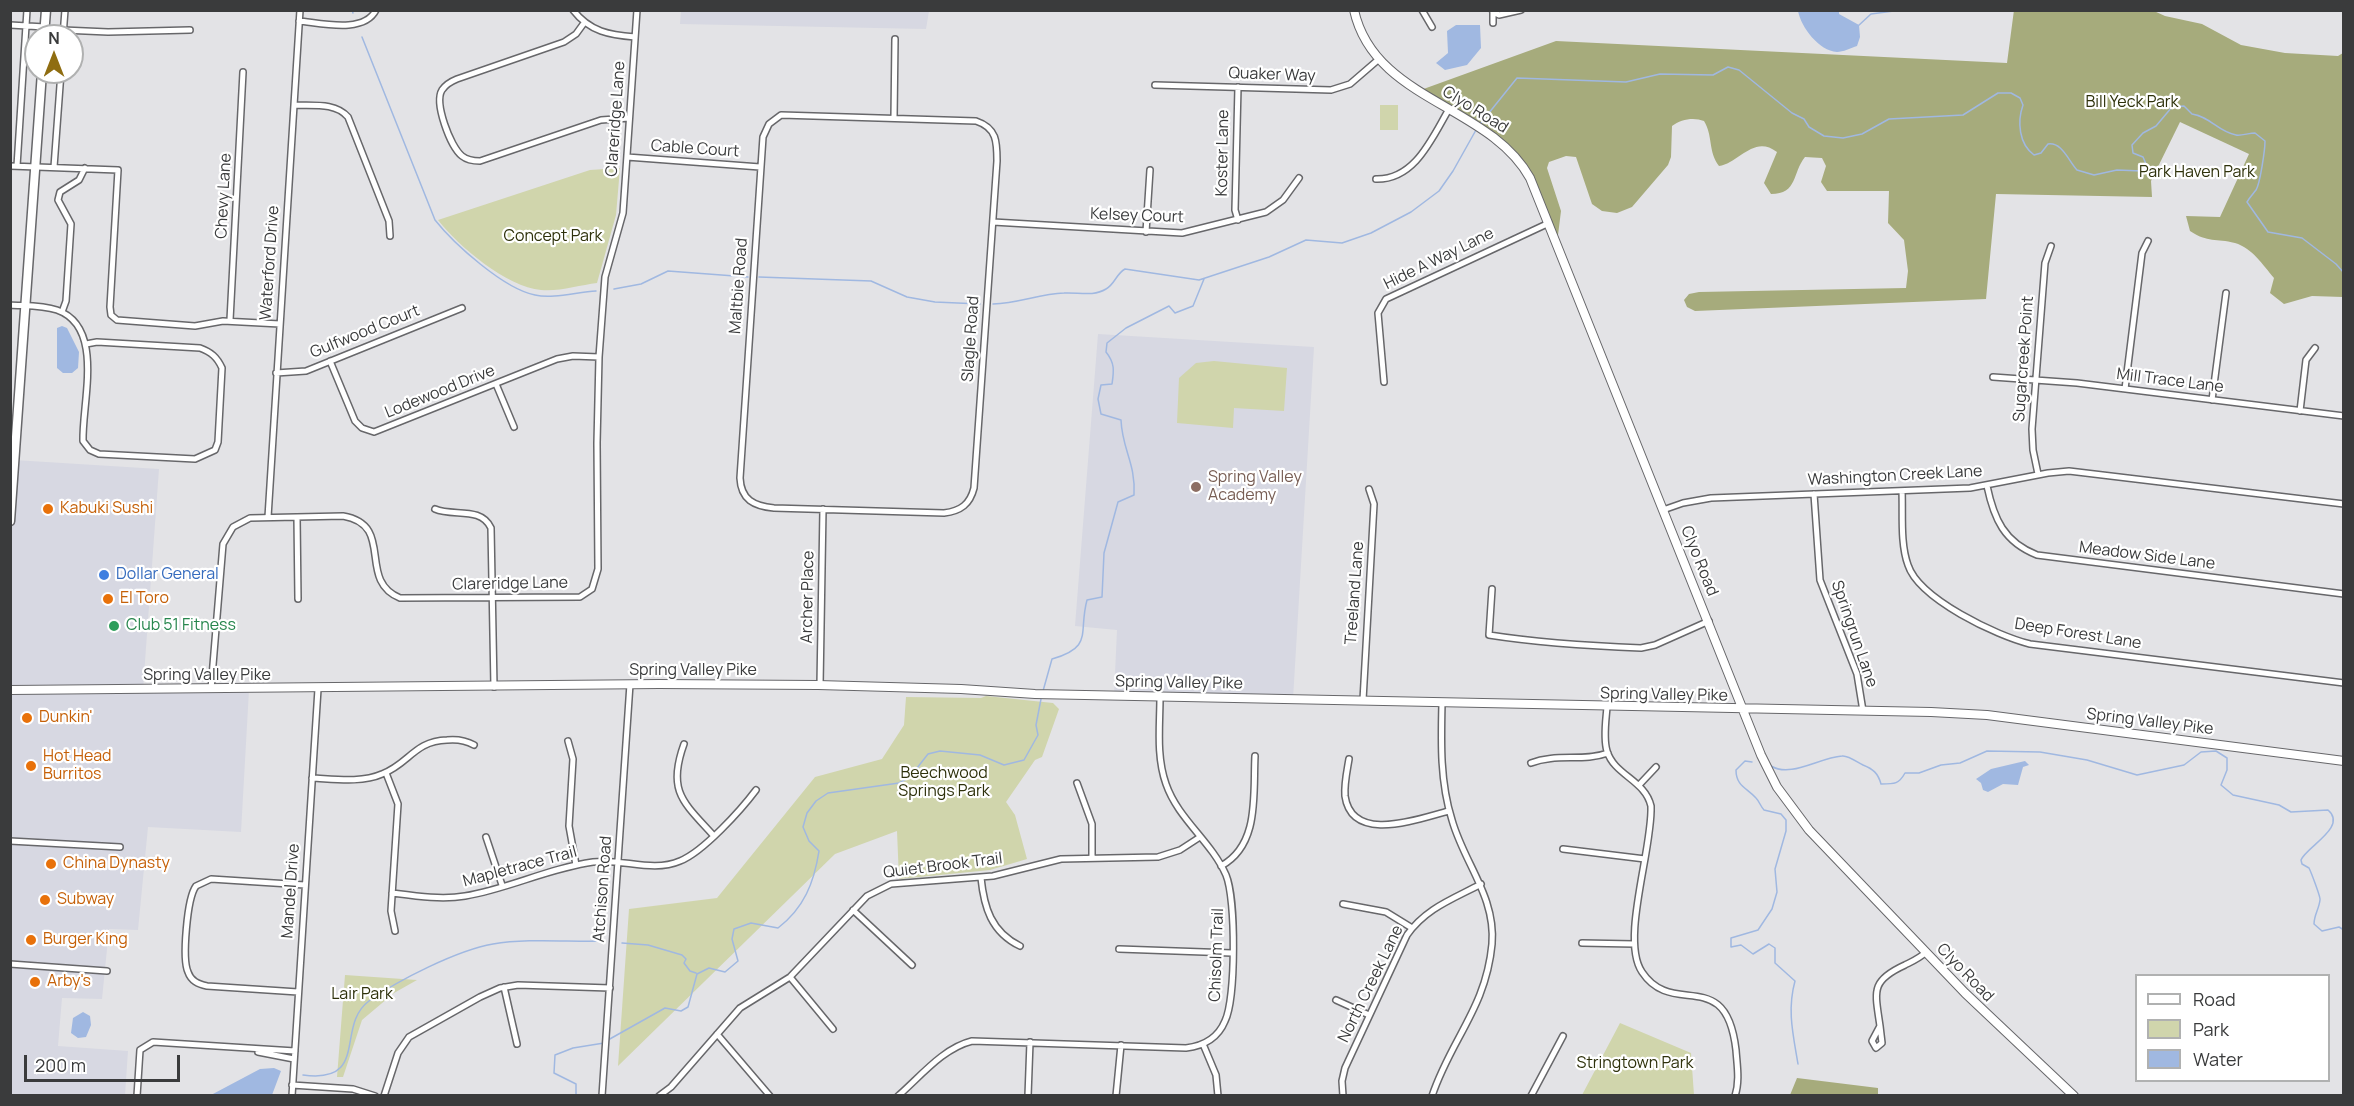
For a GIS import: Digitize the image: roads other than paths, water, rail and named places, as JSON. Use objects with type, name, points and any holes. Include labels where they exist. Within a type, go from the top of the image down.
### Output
[{"type":"main road","points":[[10,525],[11,470],[41,84]]},
{"type":"street","name":"Waterford Drive","points":[[268,517],[300,10]]},
{"type":"street","points":[[299,21],[355,25],[366,21],[376,10]]},
{"type":"street","points":[[573,10],[584,23],[600,32],[635,36]]},
{"type":"street","name":"Clareridge Lane","points":[[211,689],[223,544],[229,531],[239,522],[268,517],[343,516],[361,522],[370,531],[374,543],[378,578],[395,596],[415,600],[580,597],[589,592],[595,583],[598,569],[599,357],[605,277],[622,224],[637,10]]},
{"type":"street","name":"Clyo Road","points":[[1354,10],[1366,42],[1379,59],[1407,83],[1502,142],[1525,168],[1770,774],[1793,812],[1965,993],[2074,1095]]},
{"type":"street","points":[[1422,10],[1432,27]]},
{"type":"street","points":[[1492,11],[1498,15],[1521,10]]},
{"type":"street","points":[[1492,11],[1494,23]]},
{"type":"street","points":[[584,23],[576,34],[564,42],[458,79],[445,86],[439,105],[454,146],[466,158],[480,161],[601,120],[629,118]]},
{"type":"street","points":[[84,33],[190,30]]},
{"type":"street","points":[[894,118],[895,39]]},
{"type":"street","points":[[24,49],[14,166],[118,170],[110,307],[114,319],[195,326],[230,320],[279,324]]},
{"type":"street","name":"Quaker Way","points":[[1155,85],[1340,88],[1357,79],[1379,59]]},
{"type":"street","name":"Chevy Lane","points":[[230,320],[243,72]]},
{"type":"street","points":[[54,167],[60,84]]},
{"type":"street","name":"Koster Lane","points":[[1238,87],[1235,210],[1238,220]]},
{"type":"street","points":[[294,105],[331,107],[341,110],[348,117],[389,220],[390,236]]},
{"type":"street","points":[[1376,179],[1395,176],[1414,164],[1449,109]]},
{"type":"street","name":"Maltbie Road","points":[[823,509],[763,507],[748,500],[740,486],[763,135],[768,124],[776,117],[793,115],[894,118]]},
{"type":"street","name":"Slagle Road","points":[[823,509],[944,513],[963,507],[970,501],[974,488],[997,145],[990,129],[976,121],[894,118]]},
{"type":"street","name":"Cable Court","points":[[627,157],[760,167]]},
{"type":"street","points":[[62,312],[66,301],[71,224],[58,201],[60,192],[79,180],[85,168]]},
{"type":"street","points":[[1146,232],[1150,170]]},
{"type":"street","name":"Kelsey Court","points":[[993,222],[1182,233],[1254,216],[1276,206],[1299,178]]},
{"type":"street","name":"Hide A Way Lane","points":[[1384,382],[1378,313],[1386,299],[1549,223]]},
{"type":"street","points":[[2125,389],[2142,253],[2148,241]]},
{"type":"street","name":"Sugarcreek Point","points":[[2038,474],[2032,443],[2045,263],[2051,246]]},
{"type":"street","points":[[2212,400],[2226,293]]},
{"type":"street","points":[[10,305],[48,308],[62,312],[78,324],[86,344],[83,432],[84,443],[90,450],[99,454],[195,459],[215,450],[218,442],[222,368],[219,360],[200,348],[97,342],[86,344]]},
{"type":"street","name":"Gulfwood Court","points":[[276,373],[298,373],[462,308]]},
{"type":"street","points":[[2300,411],[2306,360],[2315,348]]},
{"type":"street","name":"Lodewood Drive","points":[[330,361],[355,421],[368,431],[388,428],[565,357],[599,357]]},
{"type":"street","name":"Mill Trace Lane","points":[[1993,377],[2125,389],[2343,416]]},
{"type":"street","points":[[496,384],[514,427]]},
{"type":"street","name":"Washington Creek Lane","points":[[1663,510],[1698,499],[1987,486],[2038,474],[2069,471],[2343,504]]},
{"type":"street","name":"Meadow Side Lane","points":[[1987,486],[2001,529],[2020,547],[2037,555],[2343,594]]},
{"type":"street","name":"Treeland Lane","points":[[1363,700],[1374,504],[1369,489]]},
{"type":"street","name":"Deep Forest Lane","points":[[1902,491],[1905,556],[1912,575],[1929,593],[2003,636],[2030,644],[2343,683]]},
{"type":"street","name":"Springrun Lane","points":[[1814,494],[1820,580],[1860,684],[1863,711]]},
{"type":"street","points":[[435,508],[451,514],[473,514],[488,521],[492,533],[494,687]]},
{"type":"street","name":"Archer Place","points":[[820,685],[823,509]]},
{"type":"street","points":[[297,516],[298,599]]},
{"type":"street","points":[[1492,589],[1489,635],[1522,640],[1641,648],[1655,645],[1709,621]]},
{"type":"street","name":"Spring Valley Pike","points":[[10,690],[318,689],[630,684],[820,685],[1160,697],[1979,714],[2343,761]]},
{"type":"street","name":"Atchison Road","points":[[602,1095],[630,684]]},
{"type":"street","name":"Mandel Drive","points":[[292,1095],[318,689]]},
{"type":"street","name":"Chisolm Trail","points":[[1160,697],[1160,749],[1165,781],[1176,806],[1221,866],[1233,902],[1229,1011],[1219,1031],[1203,1044]]},
{"type":"street","points":[[1432,1095],[1442,1068],[1476,1010],[1485,982],[1492,932],[1490,911],[1481,884],[1457,835],[1449,811],[1441,763],[1442,703]]},
{"type":"street","points":[[1607,707],[1608,753],[1616,765],[1640,784],[1651,806],[1634,944],[1638,966],[1652,983],[1673,993],[1705,998],[1718,1004],[1727,1014],[1734,1034],[1738,1080],[1735,1095]]},
{"type":"street","points":[[312,778],[363,778],[386,773],[430,741],[459,740],[474,745]]},
{"type":"street","points":[[568,741],[573,759],[569,826],[576,865]]},
{"type":"street","points":[[684,744],[675,771],[679,794],[713,835]]},
{"type":"street","points":[[1531,763],[1545,758],[1588,758],[1608,753]]},
{"type":"street","points":[[1221,866],[1239,853],[1249,833],[1255,756]]},
{"type":"street","points":[[1349,759],[1345,788],[1346,800],[1355,815],[1365,822],[1385,826],[1449,811]]},
{"type":"street","points":[[1640,784],[1656,767]]},
{"type":"street","points":[[386,773],[398,804],[391,918],[395,931]]},
{"type":"street","points":[[1077,783],[1092,824],[1092,858]]},
{"type":"street","name":"Mapletrace Trail","points":[[392,893],[458,897],[597,861],[669,865],[694,853],[743,808],[756,790]]},
{"type":"street","points":[[486,837],[502,885]]},
{"type":"street","name":"Quiet Brook Trail","points":[[659,1095],[671,1087],[745,1004],[790,977],[867,896],[884,885],[981,878],[1061,859],[1158,857],[1180,850],[1200,837]]},
{"type":"street","points":[[10,841],[120,847]]},
{"type":"street","points":[[1563,849],[1645,859]]},
{"type":"street","points":[[981,878],[988,916],[1006,938],[1020,946]]},
{"type":"street","points":[[298,992],[207,986],[193,980],[185,964],[192,891],[207,880],[305,885]]},
{"type":"street","name":"North Creek Lane","points":[[1343,1095],[1342,1081],[1346,1068],[1412,928],[1436,907],[1481,884]]},
{"type":"street","points":[[1343,904],[1386,912],[1412,928]]},
{"type":"street","points":[[853,910],[912,965]]},
{"type":"street","points":[[1582,943],[1634,944]]},
{"type":"street","points":[[1119,949],[1232,953]]},
{"type":"street","points":[[1880,1026],[1876,991],[1879,981],[1884,975],[1918,959],[1926,952]]},
{"type":"street","points":[[10,964],[107,970]]},
{"type":"street","points":[[790,977],[833,1029]]},
{"type":"street","points":[[384,1095],[398,1053],[409,1037],[480,996],[504,987],[559,985],[610,988]]},
{"type":"street","points":[[504,987],[517,1044]]},
{"type":"street","points":[[1336,1000],[1369,1015]]},
{"type":"street","points":[[717,1034],[770,1095]]},
{"type":"street","points":[[1531,1095],[1563,1036]]},
{"type":"street","points":[[898,1095],[946,1054],[965,1043],[979,1040],[1186,1048],[1203,1044],[1216,1075],[1218,1095]]},
{"type":"street","points":[[137,1095],[140,1050],[146,1045],[172,1042],[254,1050],[295,1051]]},
{"type":"street","points":[[1028,1095],[1030,1042]]},
{"type":"street","points":[[1116,1095],[1121,1046]]},
{"type":"street","points":[[254,1050],[272,1056],[294,1059]]},
{"type":"street","points":[[292,1085],[353,1089],[375,1095]]},
{"type":"street","points":[[904,1090],[910,1095]]},
{"type":"water","points":[[1798,11],[1839,11],[1839,14],[1859,25],[1860,37],[1857,46],[1844,51],[1830,51],[1818,43],[1807,31]]},
{"type":"water","points":[[1456,25],[1480,25],[1481,48],[1467,65],[1445,70],[1436,63],[1448,53],[1447,31]]},
{"type":"water","points":[[62,326],[67,328],[79,352],[78,368],[72,373],[63,373],[57,368],[57,328]]},
{"type":"water","points":[[2025,761],[2029,765],[2023,767],[2018,785],[2003,784],[1988,792],[1983,790],[1981,783],[1976,779],[1991,769]]},
{"type":"water","points":[[83,1012],[90,1016],[91,1025],[86,1037],[78,1038],[71,1033],[73,1018]]},
{"type":"water","points":[[274,1068],[281,1071],[272,1095],[211,1095],[260,1069]]},
{"type":"waterway","points":[[1858,26],[1871,14],[1901,10]]},
{"type":"waterway","points":[[362,37],[435,220],[443,230],[480,264],[523,291],[549,296],[596,291]]},
{"type":"waterway","points":[[1480,124],[1517,78],[1626,82],[1660,74],[1713,75],[1728,67],[1739,70],[1792,113],[1804,119],[1809,127],[1824,136],[1843,138],[1862,134],[1889,119],[1963,115],[1998,93],[2011,93],[2020,98],[2023,105],[2020,118],[2022,139],[2034,155],[2041,153],[2048,144],[2053,144],[2064,152],[2077,170],[2094,175],[2117,170],[2142,171],[2146,164],[2143,157],[2133,153],[2132,145],[2143,133],[2156,126],[2172,107],[2184,106],[2192,114],[2204,118],[2224,131],[2238,135],[2255,133],[2265,141],[2258,187],[2247,202],[2268,232],[2302,238],[2344,273]]},
{"type":"waterway","points":[[993,304],[1055,294],[1096,293],[1109,287],[1125,269],[1199,280],[1269,257],[1306,240],[1342,243],[1371,233],[1411,212],[1439,191],[1476,130]]},
{"type":"waterway","points":[[614,289],[641,284],[668,271],[748,277]]},
{"type":"waterway","points":[[759,277],[871,281],[907,297],[935,302],[980,304]]},
{"type":"waterway","points":[[1043,691],[1052,659],[1065,654],[1079,644],[1087,600],[1102,597],[1104,553],[1118,502],[1134,495],[1133,474],[1121,420],[1101,414],[1098,399],[1101,385],[1112,384],[1113,367],[1106,352],[1107,343],[1126,328],[1169,306],[1175,313],[1193,306],[1204,279]]},
{"type":"waterway","points":[[608,1040],[665,1008],[681,1011],[688,1007],[697,974],[709,968],[725,972],[738,961],[732,939],[734,929],[751,923],[778,928],[795,912],[811,884],[817,863],[819,851],[809,841],[803,827],[807,813],[816,801],[828,793],[899,783],[910,777],[928,754],[940,751],[980,755],[1004,765],[1024,760],[1038,735],[1036,725],[1041,699]]},
{"type":"waterway","points":[[1771,766],[1787,770],[1796,769],[1833,757],[1844,756],[1872,770],[1877,774],[1881,784],[1886,784],[1898,781],[1905,773],[1919,773],[1941,765],[1960,763],[1987,751],[2040,752],[2087,760],[2137,775],[2184,765],[2201,752],[2216,751],[2227,758],[2227,770],[2221,785],[2233,795],[2279,805],[2291,812],[2328,810],[2333,816],[2330,830],[2301,860],[2302,864],[2309,868],[2320,898],[2314,924],[2322,931],[2339,927],[2344,930]]},
{"type":"waterway","points":[[1752,762],[1745,761],[1736,770],[1738,780],[1756,798],[1764,810],[1781,814],[1786,820],[1786,831],[1775,869],[1777,892],[1772,909],[1758,930],[1731,938],[1731,947],[1741,945],[1753,954],[1769,944],[1775,948],[1775,963],[1795,981],[1791,1012],[1798,1064]]},
{"type":"waterway","points":[[303,1075],[324,1075],[337,1071],[344,1062],[359,1012],[369,1001],[412,975],[446,959],[479,947],[506,942],[603,941]]},
{"type":"waterway","points":[[622,943],[648,945],[682,955],[690,971],[696,973]]},
{"type":"waterway","points":[[576,1096],[576,1084],[554,1073],[555,1055],[573,1048],[604,1043]]},
{"type":"place","name":"Spring Valley Academy","points":[[1196,487]]},
{"type":"place","name":"Kabuki Sushi","points":[[48,509]]},
{"type":"place","name":"Dollar General","points":[[104,575]]},
{"type":"place","name":"El Toro","points":[[108,599]]},
{"type":"place","name":"Club 51 Fitness","points":[[114,626]]},
{"type":"place","name":"Dunkin'","points":[[27,718]]},
{"type":"place","name":"Hot Head Burritos","points":[[31,766]]},
{"type":"place","name":"China Dynasty","points":[[51,864]]},
{"type":"place","name":"Subway","points":[[45,900]]},
{"type":"place","name":"Burger King","points":[[31,940]]},
{"type":"place","name":"Arby's","points":[[35,982]]},
{"type":"park label","name":"Bill Yeck Park","points":[[2132,103]]},
{"type":"park label","name":"Park Haven Park","points":[[2197,173]]},
{"type":"park label","name":"Concept Park","points":[[553,237]]},
{"type":"park label","name":"Beechwood Springs Park","points":[[944,783]]},
{"type":"park label","name":"Lair Park","points":[[362,995]]},
{"type":"park label","name":"Stringtown Park","points":[[1635,1064]]}]
